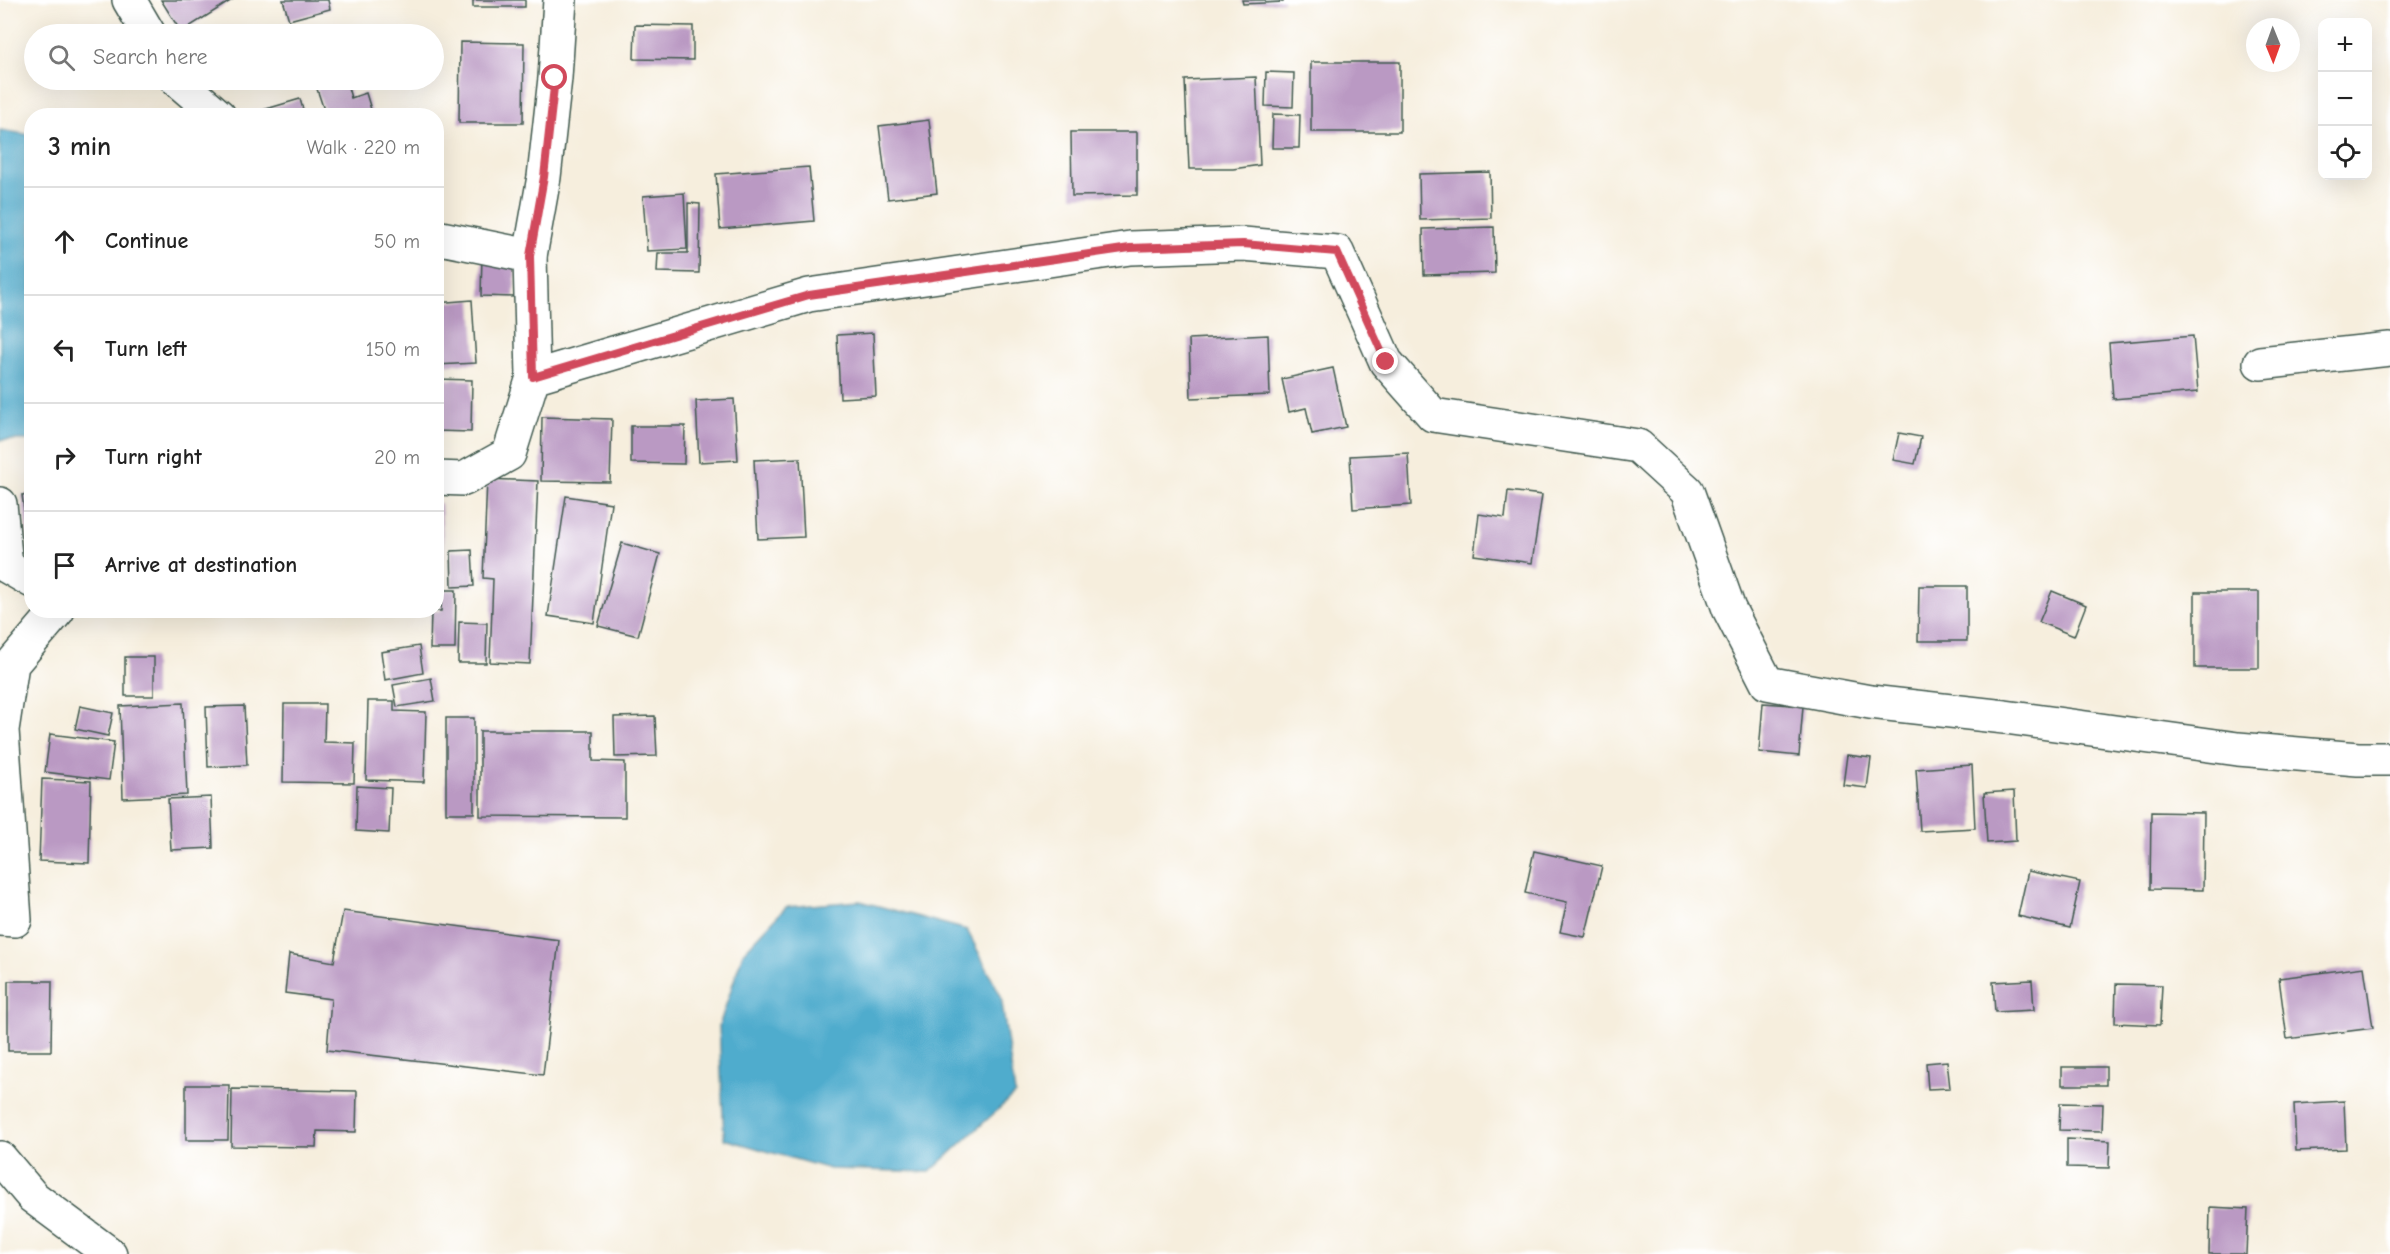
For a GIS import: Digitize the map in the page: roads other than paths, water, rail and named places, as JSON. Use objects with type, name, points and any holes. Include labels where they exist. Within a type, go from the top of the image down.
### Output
[{"type":"street","points":[[129,0],[143,24]]},
{"type":"street","points":[[444,478],[464,479],[509,454],[533,377],[530,256],[544,177],[555,78],[560,0]]},
{"type":"street","points":[[189,90],[210,108]]},
{"type":"street","points":[[444,239],[530,256]]},
{"type":"street","points":[[533,377],[809,295],[1130,248],[1243,244],[1337,252],[1386,362],[1433,415],[1638,446],[1687,491],[1729,609],[1767,682],[1870,702],[2005,717],[2238,749],[2358,759],[2390,759]]},
{"type":"street","points":[[2260,363],[2390,349]]},
{"type":"street","points":[[0,504],[6,566],[24,576]]},
{"type":"street","points":[[0,919],[15,920],[2,730],[12,664],[51,618]]},
{"type":"street","points":[[0,1158],[33,1197],[110,1254]]},
{"type":"water","points":[[0,130],[24,134],[24,440],[0,440]]},
{"type":"water","points":[[860,901],[967,930],[1001,996],[1015,1094],[930,1172],[830,1169],[724,1139],[719,1026],[743,953],[786,907]]}]
